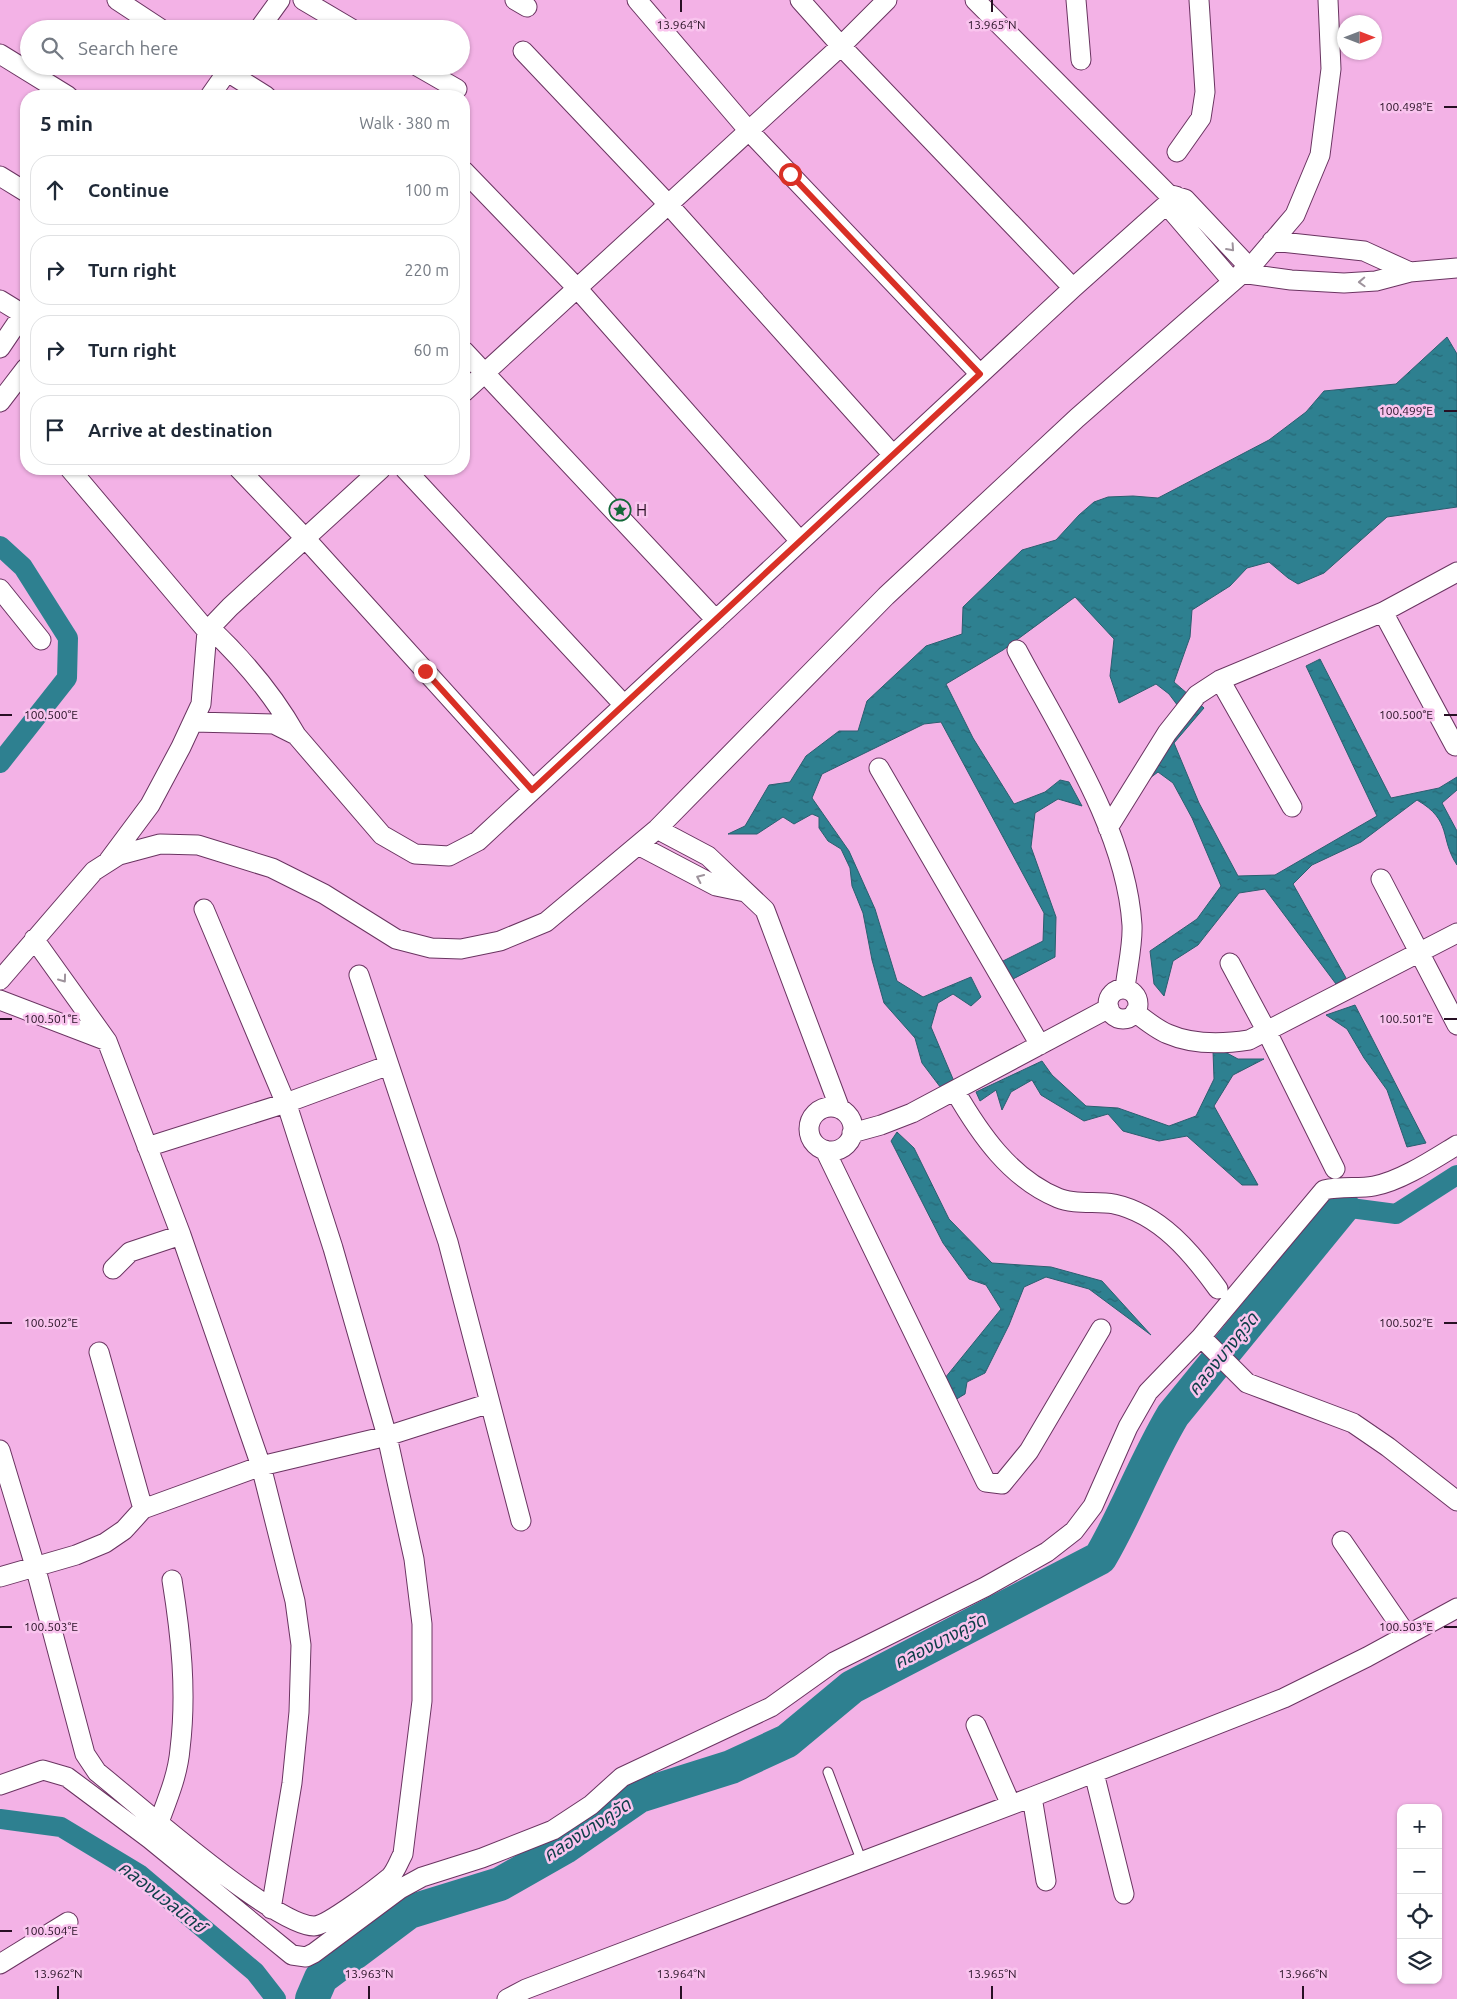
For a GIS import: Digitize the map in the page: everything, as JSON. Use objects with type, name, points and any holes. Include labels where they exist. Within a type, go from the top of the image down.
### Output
[{"type":"street","points":[[117,0],[147,20]]},
{"type":"street","points":[[266,20],[280,0]]},
{"type":"street","points":[[303,0],[337,20]]},
{"type":"street","points":[[637,0],[749,131],[980,374]]},
{"type":"street","points":[[800,0],[841,46],[1073,288]]},
{"type":"street","points":[[470,387],[576,287],[841,46],[887,0]]},
{"type":"street","points":[[976,0],[1172,198],[1185,199],[1205,219],[1240,274]]},
{"type":"street","points":[[1076,0],[1081,60]]},
{"type":"street","points":[[1177,152],[1201,118],[1205,92],[1199,0]]},
{"type":"street","points":[[0,980],[94,871],[119,855],[160,844],[198,845],[272,868],[324,894],[396,939],[431,948],[461,949],[500,941],[546,922],[657,829],[886,596],[1077,418],[1240,274],[1295,214],[1320,155],[1331,69],[1328,0]]},
{"type":"street","points":[[523,51],[668,204],[893,455]]},
{"type":"street","points":[[0,54],[20,66]]},
{"type":"street","points":[[34,75],[58,90]]},
{"type":"street","points":[[213,90],[221,75]]},
{"type":"street","points":[[235,75],[257,90]]},
{"type":"street","points":[[432,75],[456,89]]},
{"type":"street","points":[[0,176],[20,188]]},
{"type":"street","points":[[470,177],[576,287],[800,541]]},
{"type":"street","points":[[1172,198],[1172,211],[1190,232],[1240,274],[1291,280],[1344,283],[1376,281],[1410,272],[1457,268]]},
{"type":"street","points":[[75,475],[208,629],[242,658],[282,711],[296,735],[382,835],[415,854],[449,856],[478,840],[1172,198]]},
{"type":"street","points":[[1190,232],[1205,219]]},
{"type":"street","points":[[1272,241],[1364,251],[1410,272]]},
{"type":"street","points":[[0,300],[20,312]]},
{"type":"street","points":[[0,348],[20,320]]},
{"type":"street","points":[[470,357],[716,620]]},
{"type":"street","points":[[0,402],[20,376]]},
{"type":"street","points":[[245,475],[305,538],[532,790]]},
{"type":"street","points":[[106,863],[150,805],[201,704],[208,629],[374,475]]},
{"type":"street","points":[[411,475],[624,705]]},
{"type":"street","points":[[1108,828],[1167,733],[1198,696],[1220,680],[1383,612],[1457,572]]},
{"type":"street","points":[[0,589],[41,640]]},
{"type":"street","points":[[1383,612],[1455,746]]},
{"type":"street","points":[[1017,650],[1098,803],[1127,885],[1132,927],[1125,989]]},
{"type":"street","points":[[1220,680],[1292,807]]},
{"type":"street","points":[[193,722],[274,724],[296,735]]},
{"type":"street","points":[[879,768],[1040,1045]]},
{"type":"street","points":[[657,829],[708,856],[765,910],[840,1109],[850,1119],[852,1133],[845,1146],[839,1149],[825,1150]]},
{"type":"street","points":[[638,845],[716,886],[746,892]]},
{"type":"street","points":[[1381,878],[1457,1025]]},
{"type":"street","points":[[0,1450],[35,1566],[85,1754],[97,1772],[271,1909],[302,1925],[316,1926],[328,1922],[391,1875],[403,1854],[422,1701],[422,1624],[414,1559],[387,1436],[333,1248],[286,1103],[204,909]]},
{"type":"street","points":[[1135,1012],[1161,1030],[1182,1039],[1221,1044],[1250,1040],[1266,1030],[1357,986],[1457,933]]},
{"type":"street","points":[[34,939],[107,1041],[181,1235],[261,1466],[295,1601],[301,1645],[299,1712],[292,1783],[271,1909]]},
{"type":"street","points":[[1230,963],[1266,1030],[1335,1169]]},
{"type":"street","points":[[359,976],[448,1242],[521,1521]]},
{"type":"street","points":[[1125,989],[1134,994],[1137,1000],[1135,1012],[1130,1017],[1118,1018],[1109,1008],[1108,1002],[1115,991],[1125,989]]},
{"type":"street","points":[[0,1000],[107,1041]]},
{"type":"street","points":[[852,1133],[881,1125],[912,1113],[961,1102],[1040,1045],[1109,1008]]},
{"type":"street","points":[[147,1147],[286,1103],[389,1065]]},
{"type":"street","points":[[961,1102],[1007,1165],[1030,1183],[1060,1199],[1115,1204],[1147,1217],[1196,1258],[1218,1289]]},
{"type":"street","points":[[840,1109],[833,1107],[820,1110],[810,1121],[809,1128],[813,1142],[825,1150],[986,1482],[1002,1484],[1029,1451],[1101,1329]]},
{"type":"street","points":[[0,1785],[32,1771],[42,1770],[67,1777],[150,1839],[292,1955],[306,1957],[415,1881],[482,1858],[553,1830],[591,1804],[622,1777],[771,1707],[834,1662],[985,1587],[1047,1552],[1074,1531],[1093,1506],[1128,1427],[1148,1392],[1205,1341],[1324,1190],[1342,1186],[1374,1186],[1432,1161],[1457,1145]]},
{"type":"street","points":[[113,1269],[130,1252],[181,1235]]},
{"type":"street","points":[[1205,1341],[1247,1383],[1353,1423],[1388,1447],[1457,1500]]},
{"type":"street","points":[[98,1352],[143,1509]]},
{"type":"street","points":[[0,1576],[105,1543],[124,1530],[143,1509],[261,1466],[387,1436],[490,1403]]},
{"type":"street","points":[[1342,1541],[1406,1634]]},
{"type":"street","points":[[159,1822],[175,1777],[180,1749],[183,1670],[181,1634],[172,1580]]},
{"type":"street","points":[[507,1999],[526,1989],[1032,1797],[1284,1698],[1367,1657],[1406,1634],[1457,1608]]},
{"type":"street","points":[[976,1725],[1011,1805]]},
{"type":"street","points":[[1094,1773],[1124,1894]]},
{"type":"street","points":[[1032,1797],[1046,1881]]},
{"type":"street","points":[[0,1964],[68,1922]]},
{"type":"lane","points":[[828,1772],[862,1862]]},
{"type":"water","points":[[1447,337],[1457,354],[1457,507],[1387,517],[1324,573],[1298,584],[1269,562],[1247,568],[1230,586],[1192,610],[1190,637],[1174,682],[1204,708],[1174,743],[1199,803],[1238,876],[1275,875],[1377,816],[1306,666],[1320,659],[1391,798],[1439,788],[1457,777],[1457,790],[1442,803],[1457,831],[1457,865],[1448,846],[1441,823],[1436,815],[1417,800],[1361,842],[1312,865],[1293,884],[1346,978],[1336,984],[1265,889],[1239,893],[1198,945],[1173,961],[1164,996],[1154,984],[1150,951],[1197,919],[1221,886],[1192,818],[1173,783],[1158,772],[1130,793],[1178,706],[1169,694],[1156,684],[1119,703],[1110,676],[1114,639],[1075,597],[1003,650],[946,684],[973,738],[1014,804],[1045,792],[1060,780],[1069,782],[1082,806],[1058,799],[1035,813],[1031,847],[1056,917],[1055,957],[1013,979],[999,963],[1043,941],[1044,913],[941,722],[924,724],[822,774],[812,798],[849,851],[875,909],[897,981],[923,997],[971,977],[981,997],[971,1006],[953,994],[938,1003],[931,1027],[956,1086],[944,1092],[922,1063],[915,1038],[884,1003],[872,960],[863,913],[852,886],[850,868],[841,849],[828,841],[819,828],[819,817],[812,814],[794,824],[783,817],[757,834],[728,834],[745,826],[769,785],[790,782],[806,756],[839,731],[858,731],[867,701],[926,646],[962,634],[963,607],[1022,550],[1056,540],[1094,502],[1108,497],[1158,498],[1269,440],[1306,412],[1324,391],[1396,384]]},
{"type":"water","points":[[1355,1005],[1426,1143],[1407,1147],[1387,1090],[1364,1058],[1347,1029],[1326,1015]]},
{"type":"water","points":[[1213,1051],[1225,1052],[1238,1059],[1264,1059],[1233,1075],[1214,1106],[1258,1185],[1242,1185],[1187,1136],[1159,1141],[1123,1131],[1108,1114],[1084,1121],[1041,1095],[1032,1080],[1011,1092],[1002,1110],[996,1090],[980,1101],[976,1092],[1042,1061],[1052,1075],[1086,1106],[1118,1108],[1169,1126],[1196,1116],[1214,1079]]},
{"type":"water","points":[[897,1132],[914,1148],[949,1219],[992,1263],[1051,1267],[1102,1281],[1151,1335],[1089,1289],[1046,1277],[1024,1287],[1009,1325],[985,1373],[967,1382],[965,1394],[955,1400],[945,1378],[1001,1309],[986,1285],[969,1279],[943,1243],[891,1141]]},
{"type":"waterway","name":"คลองนวลนิตย์","points":[[0,546],[23,567],[68,638],[67,678],[0,763]]},
{"type":"waterway","name":"คลองบางคูวัด","points":[[1343,1207],[1396,1214],[1457,1175]]},
{"type":"waterway","name":"คลองบางคูวัด","points":[[312,1999],[321,1978],[409,1912],[500,1884],[565,1847],[639,1796],[731,1767],[787,1741],[852,1687],[1100,1558],[1173,1415],[1343,1207]]},
{"type":"waterway","name":"คลองนวลนิตย์","points":[[0,1819],[61,1827],[139,1874],[255,1972],[276,1999]]},
{"type":"place","name":"H","points":[[620,510]]},
{"type":"route","points":[[425,671],[532,790],[980,374],[790,174]]}]
